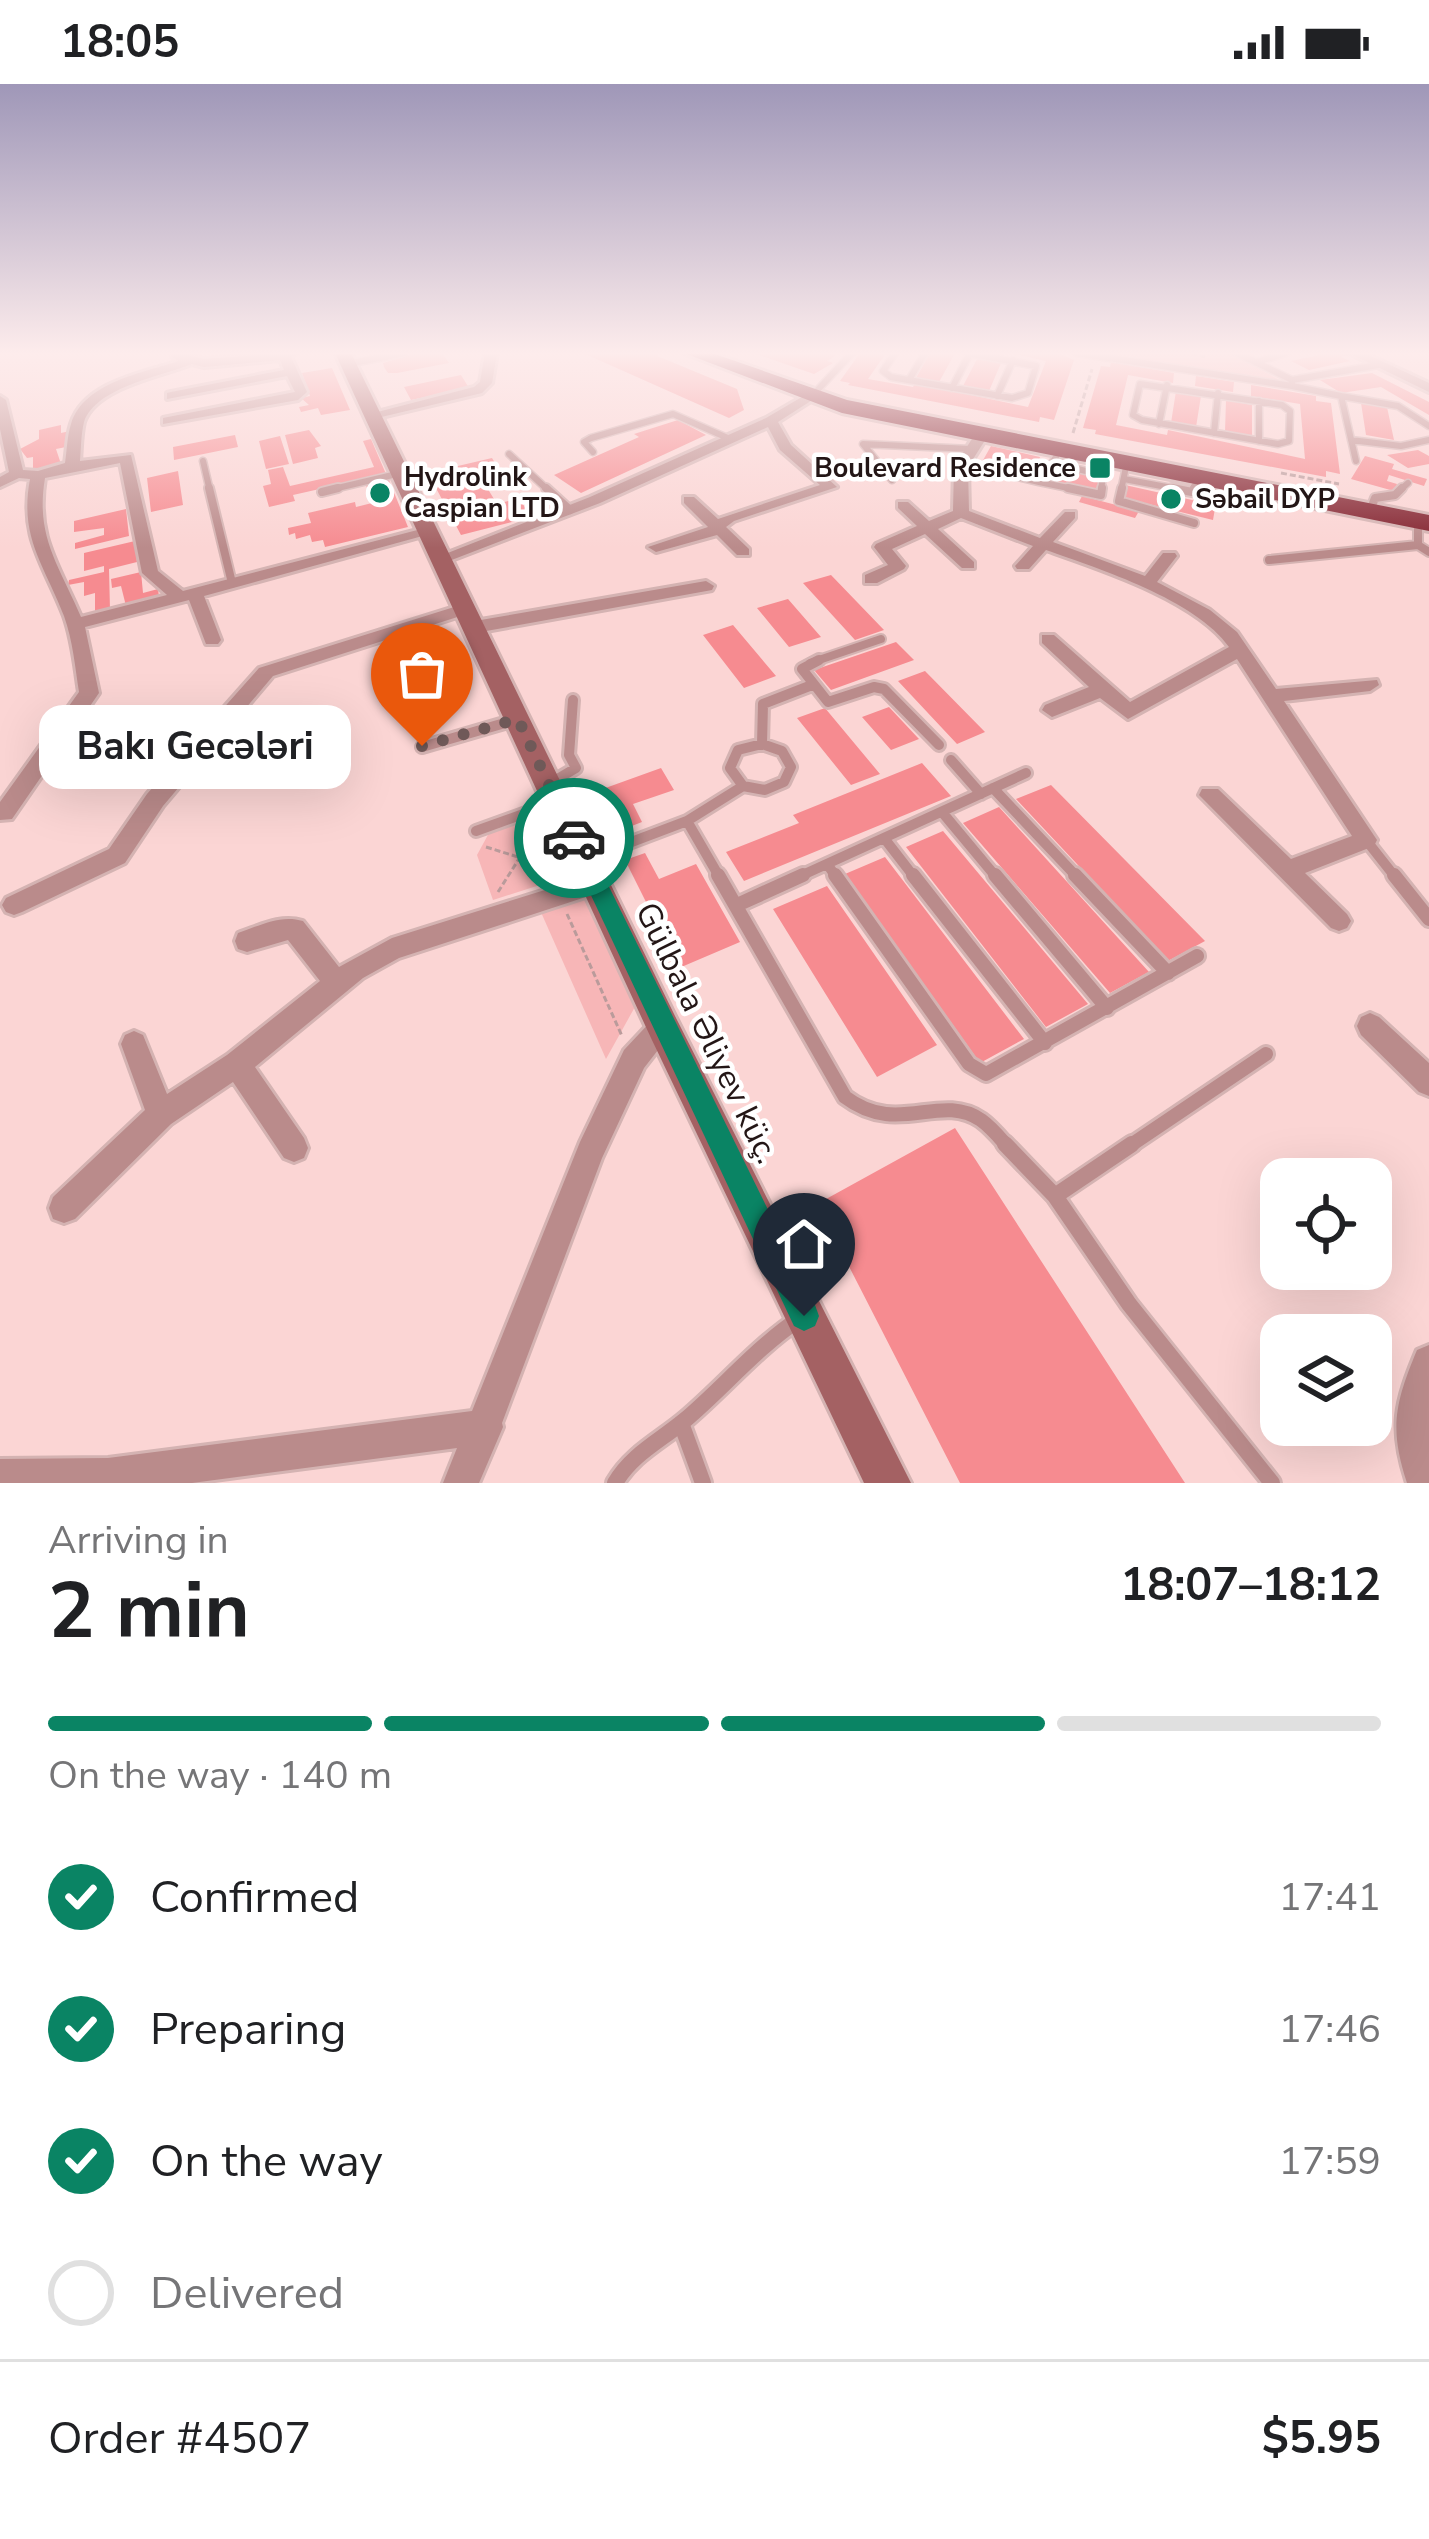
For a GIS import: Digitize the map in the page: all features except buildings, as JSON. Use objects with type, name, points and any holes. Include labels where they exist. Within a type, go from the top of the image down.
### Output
[{"type":"highway","points":[[891,418],[976,441],[1062,448],[1125,471],[1199,477],[1370,511],[1422,530]]},
{"type":"street","points":[[2,418],[9,478],[126,458],[149,573],[186,595],[212,640]]},
{"type":"street","points":[[72,466],[80,418]]},
{"type":"street","points":[[168,421],[192,418]]},
{"type":"street","name":"Gülbala Əliyev küç.","points":[[375,418],[663,1027],[887,1483]]},
{"type":"street","points":[[76,624],[232,584],[436,545],[570,511],[776,418]]},
{"type":"street","points":[[656,547],[707,535],[717,524],[830,488],[785,447],[771,421]]},
{"type":"street","points":[[962,513],[961,467],[976,441]]},
{"type":"street","points":[[4,813],[89,693],[76,624],[33,534],[31,504],[38,475]]},
{"type":"street","points":[[689,500],[743,552]]},
{"type":"street","points":[[903,505],[968,565]]},
{"type":"street","points":[[871,579],[898,566],[883,547],[962,513],[1147,585],[1214,620],[1240,649],[1366,840],[1288,870]]},
{"type":"street","points":[[1023,566],[1070,515]]},
{"type":"street","points":[[1147,585],[1168,556]]},
{"type":"street","points":[[14,904],[117,856],[154,800],[266,672],[471,617],[706,586]]},
{"type":"street","points":[[1048,639],[1122,710],[1134,711],[1240,649]]},
{"type":"street","points":[[1271,696],[1370,685]]},
{"type":"street","points":[[1052,710],[1101,690]]},
{"type":"street","points":[[1210,795],[1339,921]]},
{"type":"street","points":[[64,1208],[161,1114],[238,1064],[337,983],[392,949],[559,896],[590,872]]},
{"type":"street","points":[[247,941],[294,929],[337,983]]},
{"type":"street","points":[[1370,1026],[1429,1082]]},
{"type":"street","points":[[461,1483],[590,1152],[634,1060],[663,1027]]},
{"type":"street","points":[[134,1045],[161,1114]]},
{"type":"street","points":[[238,1064],[294,1148]]},
{"type":"street","points":[[1425,1483],[1411,1444],[1410,1406],[1429,1361]]},
{"type":"street","points":[[0,1477],[106,1479],[486,1427]]},
{"type":"lane","points":[[593,452],[584,442],[658,418]]},
{"type":"lane","points":[[683,418],[730,439]]},
{"type":"lane","points":[[1142,418],[1259,441],[1289,441],[1288,418]]},
{"type":"lane","points":[[1160,424],[1161,418]]},
{"type":"lane","points":[[1214,433],[1215,418]]},
{"type":"lane","points":[[1259,418],[1259,441]]},
{"type":"lane","points":[[1346,418],[1356,461]]},
{"type":"lane","points":[[1351,440],[1401,446],[1429,440]]},
{"type":"lane","points":[[892,480],[861,446],[976,441]]},
{"type":"lane","points":[[1013,476],[1039,482],[1100,495],[1103,475],[1062,448],[1039,482]]},
{"type":"lane","points":[[509,454],[570,511]]},
{"type":"lane","points":[[203,461],[232,584]]},
{"type":"lane","points":[[1125,471],[1119,501],[1194,523]]},
{"type":"lane","points":[[322,492],[401,473]]},
{"type":"lane","points":[[1370,511],[1375,499],[1395,495],[1408,483]]},
{"type":"lane","points":[[1269,560],[1422,530],[1429,552]]},
{"type":"lane","points":[[881,639],[802,669],[832,702],[874,687],[884,689],[939,745]]},
{"type":"lane","points":[[762,744],[763,704],[812,685]]},
{"type":"lane","points":[[476,832],[553,793],[576,768],[569,755],[573,700]]},
{"type":"lane","points":[[422,746],[518,719]]},
{"type":"lane","points":[[590,872],[743,786],[765,790],[784,782],[791,766],[782,751],[762,744],[738,750],[730,768],[743,786]]},
{"type":"lane","points":[[950,760],[987,791],[1168,973]]},
{"type":"lane","points":[[737,905],[1026,773]]},
{"type":"lane","points":[[942,812],[1107,1008]]},
{"type":"lane","points":[[687,821],[845,1096],[859,1110],[878,1118],[970,1112],[1055,1196],[1130,1304],[1272,1483]]},
{"type":"lane","points":[[884,838],[1045,1043]]},
{"type":"lane","points":[[1366,840],[1429,920]]},
{"type":"lane","points":[[827,864],[969,1064],[986,1074],[1197,956]]},
{"type":"lane","points":[[1055,1196],[1266,1054]]},
{"type":"lane","points":[[615,1483],[647,1446],[682,1424],[770,1336],[804,1316]]},
{"type":"lane","points":[[682,1424],[703,1483]]},
{"type":"path","points":[[1062,448],[1072,418]]},
{"type":"path","points":[[498,915],[493,899],[553,793]]},
{"type":"path","points":[[476,832],[482,846],[590,872]]},
{"type":"path","points":[[559,896],[634,1060]]},
{"type":"shaded area","points":[[546,816],[574,874],[493,900],[477,855],[489,833]]},
{"type":"shaded area","points":[[583,895],[636,1005],[606,1059],[540,910]]},
{"type":"way so far","points":[[422,746],[518,719],[574,838]]},
{"type":"place","name":"Boulevard Residence","points":[[1100,468]]},
{"type":"place","name":"Hydrolink Caspian LTD","points":[[380,493]]},
{"type":"place","name":"Səbail DYP","points":[[1171,499]]},
{"type":"place","name":"Bakı Gecələri","points":[[422,746]]},
{"type":"route","points":[[574,838],[804,1316]]}]
